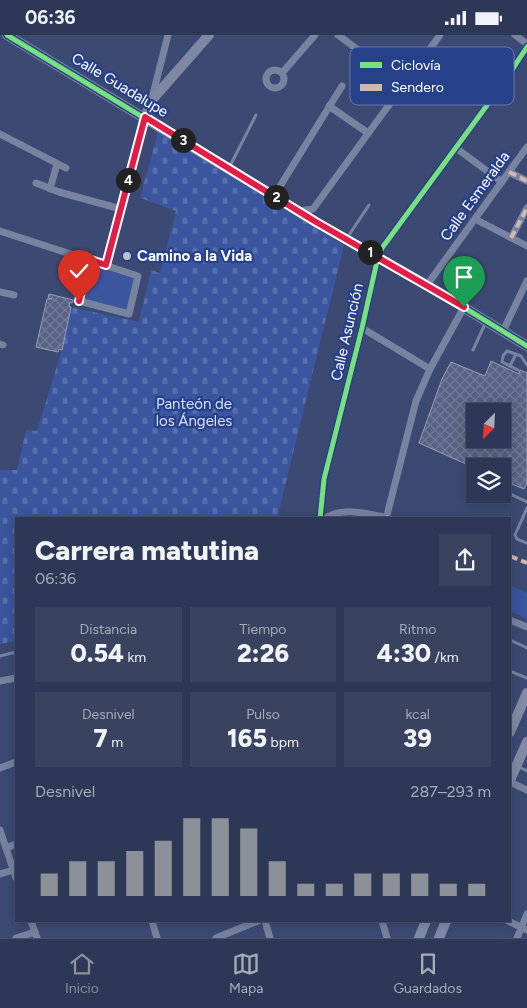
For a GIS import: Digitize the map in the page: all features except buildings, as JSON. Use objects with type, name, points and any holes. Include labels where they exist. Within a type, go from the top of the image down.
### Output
[{"type":"main road","points":[[511,730],[527,693]]},
{"type":"main road","points":[[511,778],[527,742]]},
{"type":"main road","points":[[419,938],[426,922]]},
{"type":"main road","points":[[438,938],[446,922]]},
{"type":"street","name":"Calle Guadalupe","points":[[7,35],[316,222],[427,285],[527,346]]},
{"type":"street","points":[[106,265],[168,35]]},
{"type":"street","points":[[151,101],[209,35]]},
{"type":"street","points":[[282,73],[315,35]]},
{"type":"street","points":[[338,35],[354,47]]},
{"type":"street","points":[[431,47],[440,35]]},
{"type":"street","points":[[514,35],[527,45]]},
{"type":"street","name":"Calle Asunción","points":[[514,64],[527,45]]},
{"type":"street","points":[[274,196],[342,86]]},
{"type":"street","points":[[299,211],[313,209],[389,105]]},
{"type":"street","name":"Calle Asunción","points":[[320,517],[324,479],[378,257],[382,248],[486,105]]},
{"type":"street","points":[[329,106],[368,133]]},
{"type":"street","points":[[0,134],[66,168]]},
{"type":"street","name":"Calle Esmeralda","points":[[427,285],[527,147]]},
{"type":"street","points":[[456,148],[502,182]]},
{"type":"street","points":[[50,189],[58,163]]},
{"type":"street","points":[[509,172],[527,181]]},
{"type":"street","points":[[36,183],[50,189],[121,209]]},
{"type":"street","points":[[511,238],[527,208]]},
{"type":"street","points":[[313,209],[316,222]]},
{"type":"street","points":[[475,219],[527,246]]},
{"type":"street","points":[[0,231],[88,259],[138,276],[130,314],[79,301],[88,259]]},
{"type":"street","points":[[502,331],[527,281]]},
{"type":"street","points":[[0,292],[14,295]]},
{"type":"street","points":[[386,517],[411,414],[430,369],[464,307]]},
{"type":"street","points":[[362,328],[430,369]]},
{"type":"street","points":[[328,517],[340,511],[381,517]]},
{"type":"street","points":[[511,620],[527,627]]},
{"type":"street","points":[[0,681],[15,678]]},
{"type":"street","points":[[0,768],[15,762]]},
{"type":"street","points":[[511,782],[527,790]]},
{"type":"street","points":[[0,830],[15,874]]},
{"type":"street","points":[[6,848],[15,844]]},
{"type":"street","points":[[0,874],[14,870]]},
{"type":"street","points":[[516,938],[524,928],[527,914]]},
{"type":"street","points":[[16,938],[36,935],[31,922]]},
{"type":"street","points":[[152,922],[157,938]]},
{"type":"street","points":[[216,938],[256,922]]},
{"type":"street","points":[[265,922],[270,938]]},
{"type":"street","points":[[382,922],[387,938]]},
{"type":"street","points":[[510,922],[524,928]]},
{"type":"lane","points":[[228,168],[256,115]]},
{"type":"lane","points":[[346,239],[369,205]]},
{"type":"lane","points":[[473,351],[486,321]]},
{"type":"lane","points":[[518,370],[502,362],[503,355],[507,351],[521,356],[527,365]]},
{"type":"lane","points":[[510,367],[516,354]]},
{"type":"lane","points":[[511,494],[527,502]]},
{"type":"lane","points":[[527,508],[515,535],[517,539],[527,543]]},
{"type":"lane","points":[[511,641],[527,648]]},
{"type":"lane","points":[[0,656],[15,652]]},
{"type":"lane","points":[[511,671],[527,678]]},
{"type":"lane","points":[[516,766],[527,771]]},
{"type":"green space","name":"Panteón de los Ángeles","points":[[158,132],[344,245],[277,517],[15,517],[15,641],[0,644],[0,470],[17,470],[26,430],[37,431],[61,353],[71,307],[139,322],[151,270],[160,273],[176,211],[140,198]]},
{"type":"green space","points":[[89,265],[136,278],[128,312],[81,299]]},
{"type":"green space","points":[[511,585],[527,593],[527,619],[511,611]]},
{"type":"marked path","points":[[509,172],[527,181]]},
{"type":"marked path","points":[[511,238],[527,208]]},
{"type":"marked path","points":[[511,556],[527,563]]},
{"type":"cycle path","points":[[7,35],[316,222],[427,285],[527,346]]},
{"type":"cycle path","points":[[514,67],[527,47]]},
{"type":"cycle path","points":[[320,517],[324,479],[378,257],[382,248],[487,105]]},
{"type":"place","name":"Camino a la Vida","points":[[127,256]]},
{"type":"route","points":[[79,301],[88,259],[106,265],[145,117],[316,222],[464,307]]}]
